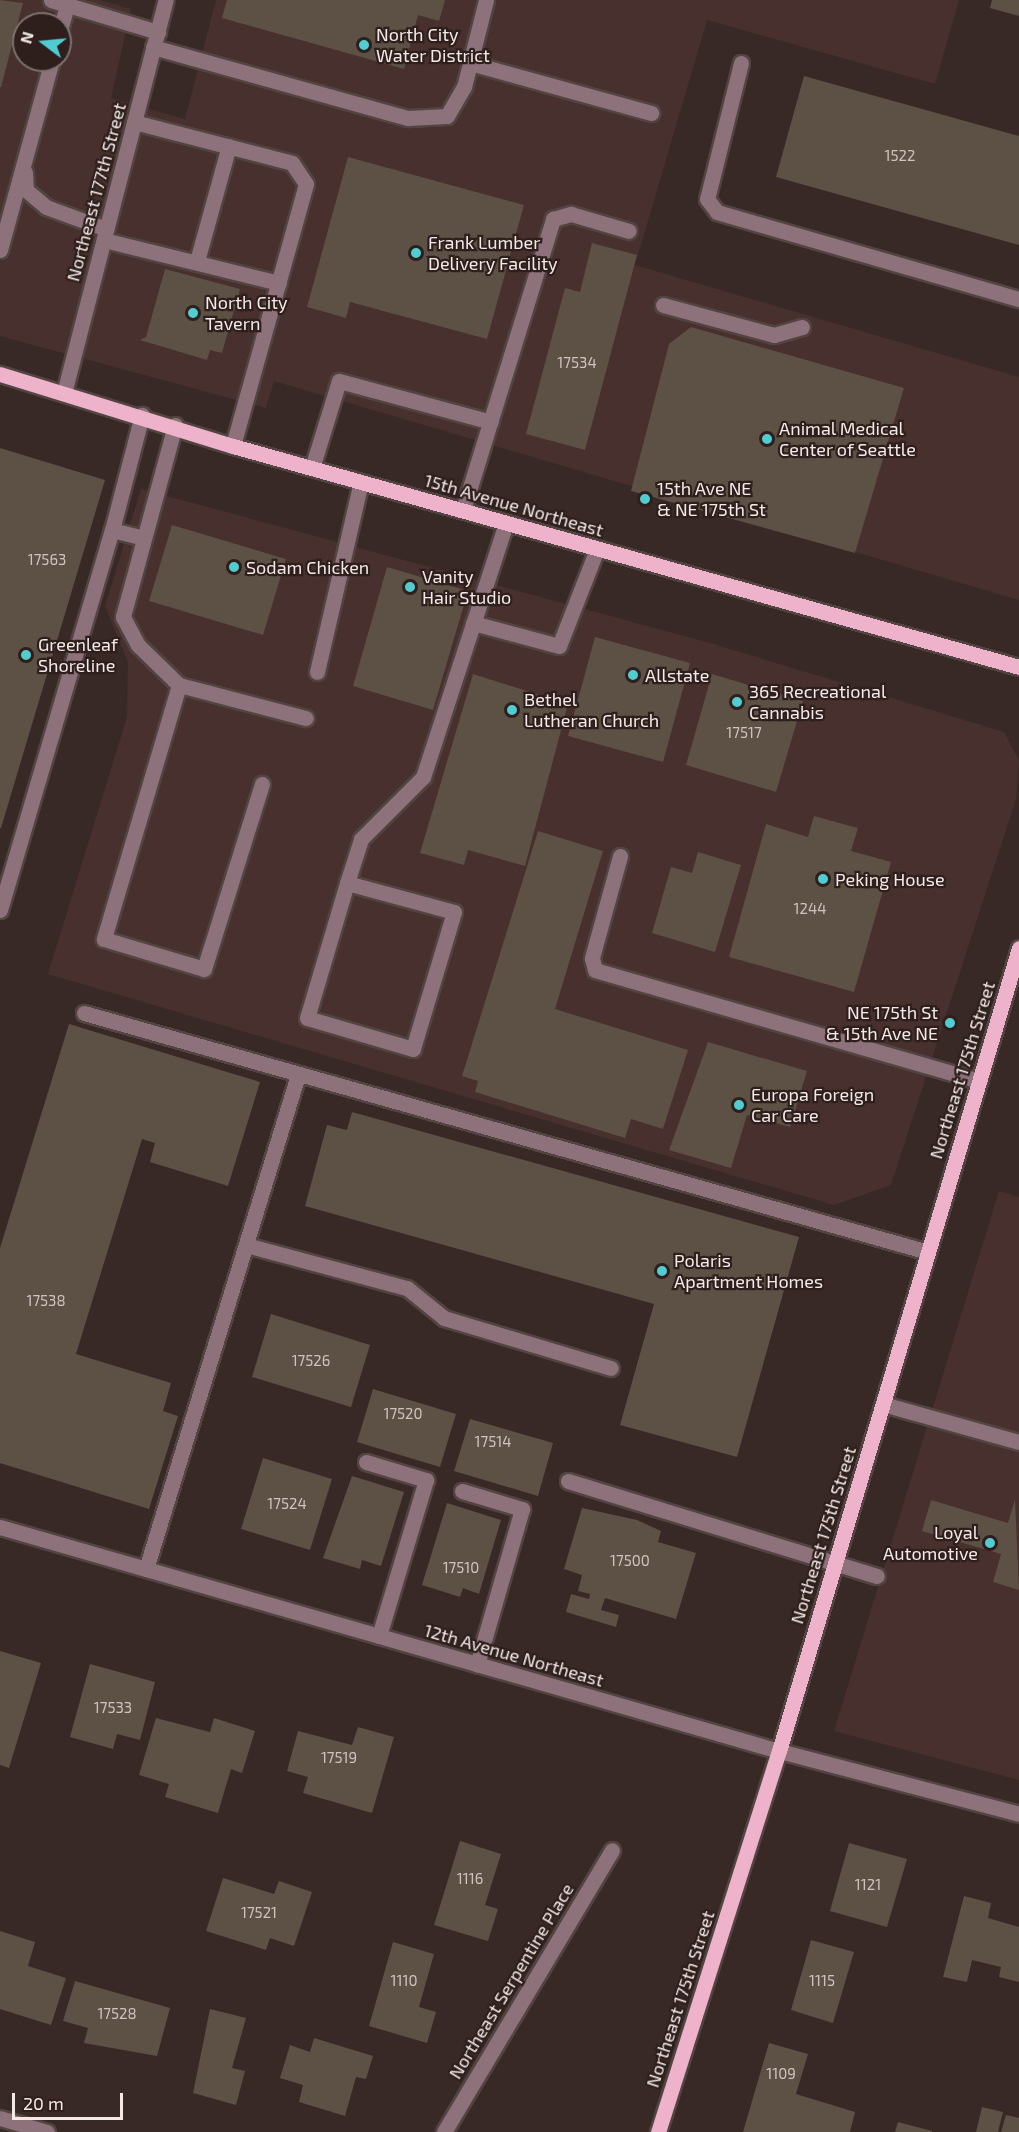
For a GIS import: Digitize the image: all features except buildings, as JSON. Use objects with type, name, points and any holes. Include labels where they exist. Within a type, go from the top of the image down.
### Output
[{"type":"main road","name":"15th Avenue Northeast","points":[[0,374],[175,425],[233,446],[1019,667]]},
{"type":"main road","name":"Northeast 175th Street","points":[[658,2132],[779,1751],[1019,948]]},
{"type":"street","points":[[51,0],[156,39],[408,118],[447,117],[470,63],[486,0]]},
{"type":"street","name":"Northeast 177th Street","points":[[64,393],[166,0]]},
{"type":"street","points":[[65,12],[67,5]]},
{"type":"street","points":[[470,63],[651,113]]},
{"type":"street","points":[[741,63],[707,199],[717,212],[1019,299]]},
{"type":"street","points":[[0,249],[49,72]]},
{"type":"street","points":[[135,122],[291,163],[302,172],[306,184],[233,446]]},
{"type":"street","points":[[197,261],[229,146]]},
{"type":"street","points":[[25,160],[26,190],[46,207],[105,235],[279,283]]},
{"type":"street","points":[[463,510],[553,219],[571,214],[629,231]]},
{"type":"street","points":[[663,305],[774,335],[802,327]]},
{"type":"street","points":[[312,468],[339,381],[491,422]]},
{"type":"street","points":[[0,910],[112,530],[142,415]]},
{"type":"street","points":[[175,425],[123,618],[138,645],[179,685],[306,718]]},
{"type":"street","points":[[317,672],[361,482]]},
{"type":"street","points":[[347,883],[454,912],[413,1049],[307,1018],[347,883],[361,839],[423,777],[506,523]]},
{"type":"street","points":[[112,530],[143,538]]},
{"type":"street","points":[[473,623],[559,646],[597,549]]},
{"type":"street","points":[[179,685],[104,939],[204,969],[262,784]]},
{"type":"street","points":[[620,856],[592,958],[595,970],[980,1081]]},
{"type":"street","points":[[84,1013],[928,1252]]},
{"type":"street","points":[[146,1569],[298,1075]]},
{"type":"street","points":[[246,1245],[407,1288],[444,1318],[611,1368]]},
{"type":"street","points":[[883,1404],[1019,1442]]},
{"type":"street","points":[[366,1462],[426,1480],[379,1636]]},
{"type":"street","points":[[568,1481],[877,1576]]},
{"type":"street","points":[[462,1491],[522,1509],[477,1665]]},
{"type":"street","name":"12th Avenue Northeast","points":[[0,1527],[779,1751],[1019,1814]]},
{"type":"street","name":"Northeast Serpentine Place","points":[[444,2132],[612,1850]]},
{"type":"street","points":[[0,2118],[47,2132]]},
{"type":"shaded area","points":[[0,0],[100,0],[131,9],[111,98],[185,119],[216,0],[959,0],[935,84],[707,20],[635,265],[1019,377],[1019,600],[274,381],[266,408],[0,336]]},
{"type":"shaded area","points":[[141,489],[710,643],[1004,732],[1019,760],[1016,799],[891,1185],[834,1205],[48,974],[127,717],[128,662],[105,606]]},
{"type":"shaded area","points":[[999,1191],[1019,1197],[1019,1780],[834,1731]]},
{"type":"place","name":"North City Water District","points":[[364,45]]},
{"type":"place","name":"Frank Lumber Delivery Facility","points":[[416,253]]},
{"type":"place","name":"North City Tavern","points":[[193,313]]},
{"type":"place","name":"Animal Medical Center of Seattle","points":[[767,439]]},
{"type":"place","name":"15th Ave NE & NE 175th St","points":[[645,499]]},
{"type":"place","name":"Sodam Chicken","points":[[234,567]]},
{"type":"place","name":"Vanity Hair Studio","points":[[410,587]]},
{"type":"place","name":"Greenleaf Shoreline","points":[[26,655]]},
{"type":"place","name":"Allstate","points":[[633,675]]},
{"type":"place","name":"365 Recreational Cannabis","points":[[737,702]]},
{"type":"place","name":"Bethel Lutheran Church","points":[[512,710]]},
{"type":"place","name":"Peking House","points":[[823,879]]},
{"type":"place","name":"NE 175th St & 15th Ave NE","points":[[950,1023]]},
{"type":"place","name":"Europa Foreign Car Care","points":[[739,1105]]},
{"type":"place","name":"Polaris Apartment Homes","points":[[662,1271]]},
{"type":"place","name":"Loyal Automotive","points":[[990,1543]]}]
